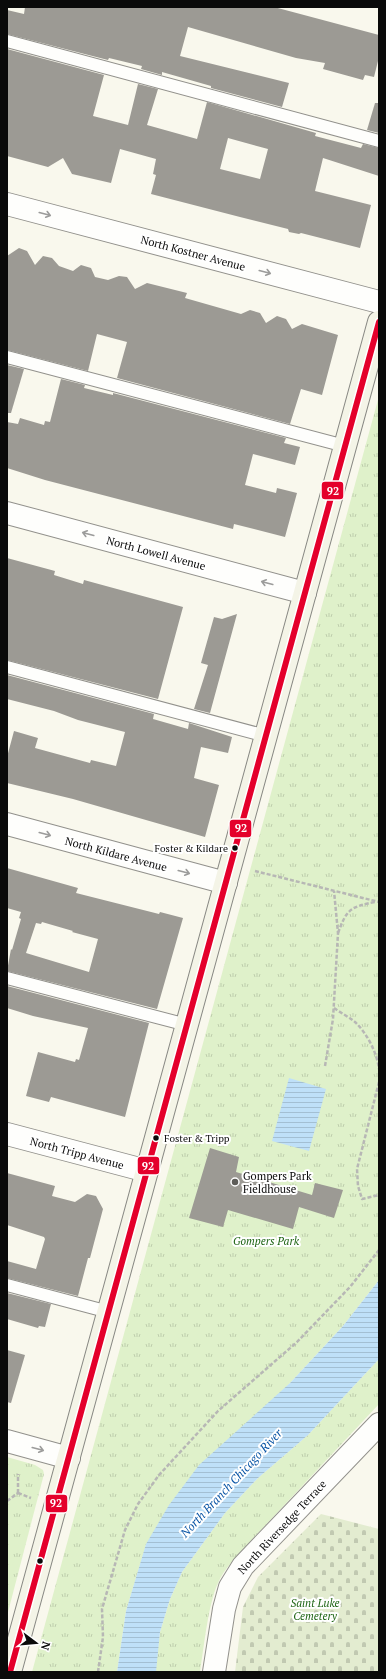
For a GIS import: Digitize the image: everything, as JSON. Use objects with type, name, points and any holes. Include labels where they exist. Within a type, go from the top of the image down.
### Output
[{"type":"main road","points":[[10,1672],[379,322]]},
{"type":"street","name":"North Kostner Avenue","points":[[7,204],[379,302]]},
{"type":"street","name":"North Lowell Avenue","points":[[7,513],[305,593]]},
{"type":"street","name":"North Kildare Avenue","points":[[7,824],[226,883]]},
{"type":"street","name":"North Tripp Avenue","points":[[7,1134],[147,1171]]},
{"type":"street","name":"North Riversedge Terrace","points":[[214,1672],[224,1609],[230,1587],[243,1566],[379,1424]]},
{"type":"street","points":[[7,1441],[69,1458]]},
{"type":"lane","points":[[7,41],[379,141]]},
{"type":"lane","points":[[7,357],[345,446]]},
{"type":"lane","points":[[7,668],[266,736]]},
{"type":"lane","points":[[7,978],[187,1025]]},
{"type":"lane","points":[[7,1285],[109,1312]]},
{"type":"path","points":[[255,871],[378,902]]},
{"type":"path","points":[[325,1066],[334,1008],[338,934],[334,891]]},
{"type":"path","points":[[338,934],[343,920],[352,908],[378,902]]},
{"type":"path","points":[[334,1008],[356,1022],[378,1058],[379,1069]]},
{"type":"path","points":[[379,1082],[357,1169],[358,1186],[362,1199],[379,1195]]},
{"type":"path","points":[[375,1100],[379,1101]]},
{"type":"path","points":[[98,1672],[103,1637],[102,1608],[124,1530],[138,1504],[159,1475],[218,1411],[297,1342],[350,1287],[379,1250]]},
{"type":"path","points":[[18,1474],[18,1493]]},
{"type":"path","points":[[18,1493],[31,1498]]},
{"type":"path","points":[[7,1501],[18,1493]]},
{"type":"green space","name":"Gompers Park","points":[[379,396],[379,1280],[343,1326],[290,1383],[146,1545],[126,1611],[117,1672],[32,1672]]},
{"type":"green space","points":[[379,1359],[379,1404],[238,1554],[218,1583],[209,1614],[200,1672],[155,1672],[160,1632],[170,1599],[182,1572],[225,1513],[258,1478],[308,1435]]},
{"type":"green space","points":[[7,1457],[35,1465],[43,1470],[44,1474],[7,1616]]},
{"type":"green space","name":"Saint Luke Cemetery","points":[[321,1514],[379,1529],[379,1672],[235,1672],[243,1607],[258,1577]]},
{"type":"water","points":[[289,1078],[326,1089],[309,1151],[272,1141]]},
{"type":"water","name":"North Branch Chicago River","points":[[379,1280],[379,1359],[308,1435],[258,1478],[225,1513],[182,1572],[170,1599],[160,1632],[156,1672],[117,1672],[126,1611],[146,1544],[169,1505],[199,1465],[290,1383],[343,1326]]},
{"type":"building","points":[[25,7],[274,7],[379,35],[379,57],[374,77],[365,75],[363,80],[323,69],[325,63],[296,58],[188,27],[180,56],[289,83],[282,107],[211,88],[211,86],[162,72],[162,75],[141,69],[142,66],[109,58],[108,60],[7,34],[7,10],[24,14]]},
{"type":"building","points":[[7,49],[104,75],[93,116],[128,125],[138,84],[158,89],[147,125],[197,139],[207,102],[316,133],[315,136],[361,148],[363,144],[379,148],[379,176],[323,158],[315,191],[371,205],[360,248],[301,233],[289,232],[288,229],[151,194],[156,175],[153,174],[156,159],[120,149],[111,183],[72,174],[63,158],[48,167],[7,156]],"holes":[[[228,138],[268,149],[260,179],[220,169]]]},
{"type":"building","points":[[375,103],[379,103],[379,133],[367,130]]},
{"type":"building","points":[[19,248],[27,251],[35,265],[43,256],[52,258],[59,266],[73,271],[81,265],[91,268],[95,277],[108,280],[119,276],[127,277],[135,289],[147,283],[187,293],[185,298],[241,314],[250,310],[260,313],[266,323],[277,316],[286,319],[292,329],[302,324],[338,335],[322,395],[301,389],[290,424],[117,378],[127,342],[97,334],[88,371],[7,350],[7,256]]},
{"type":"building","points":[[7,365],[24,369],[11,413],[7,413]]},
{"type":"building","points":[[61,379],[85,385],[84,388],[113,395],[113,393],[286,438],[284,443],[300,447],[295,465],[253,454],[245,485],[276,493],[277,488],[297,493],[285,537],[234,524],[233,529],[45,480],[7,468],[7,422],[18,424],[20,418],[44,425],[45,421],[50,422]]},
{"type":"building","points":[[7,558],[55,571],[54,575],[83,584],[84,580],[183,607],[158,699],[7,660]]},
{"type":"building","points":[[237,614],[210,713],[194,709],[208,665],[201,663],[214,617],[222,619]]},
{"type":"building","points":[[7,675],[154,714],[153,719],[188,729],[189,723],[232,737],[228,753],[201,747],[194,778],[219,785],[205,837],[73,799],[7,783],[7,757],[14,731],[38,738],[35,748],[90,763],[91,760],[116,766],[125,732],[7,699]]},
{"type":"building","points":[[7,868],[78,888],[76,893],[159,914],[160,912],[183,918],[157,1009],[7,971],[11,949],[12,950],[21,919],[19,918],[21,912],[7,908]],"holes":[[[42,922],[73,931],[72,932],[98,939],[89,972],[26,953],[36,923],[41,924]]]},
{"type":"building","points":[[7,986],[149,1023],[125,1117],[51,1097],[49,1102],[26,1096],[38,1052],[75,1062],[76,1059],[79,1060],[88,1028],[33,1016],[7,1008]]},
{"type":"building","name":"Gompers Park Fieldhouse","points":[[210,1148],[239,1157],[236,1172],[312,1195],[315,1183],[343,1190],[334,1218],[299,1207],[293,1229],[228,1210],[223,1227],[189,1218]]},
{"type":"building","points":[[7,1173],[55,1186],[52,1196],[75,1202],[87,1194],[96,1196],[103,1209],[78,1296],[7,1278],[7,1261],[36,1269],[45,1239],[44,1237],[7,1225]]},
{"type":"building","points":[[7,1293],[51,1304],[45,1327],[39,1326],[38,1328],[7,1319]]},
{"type":"building","points":[[7,1350],[25,1355],[11,1403],[7,1402]]},
{"type":"transit line","name":"92","points":[[10,1672],[379,322]]},
{"type":"place","name":"Foster & Kildare","points":[[235,848]]},
{"type":"place","name":"Foster & Tripp","points":[[156,1138]]},
{"type":"place","name":"Gompers Park Fieldhouse","points":[[235,1182]]}]
